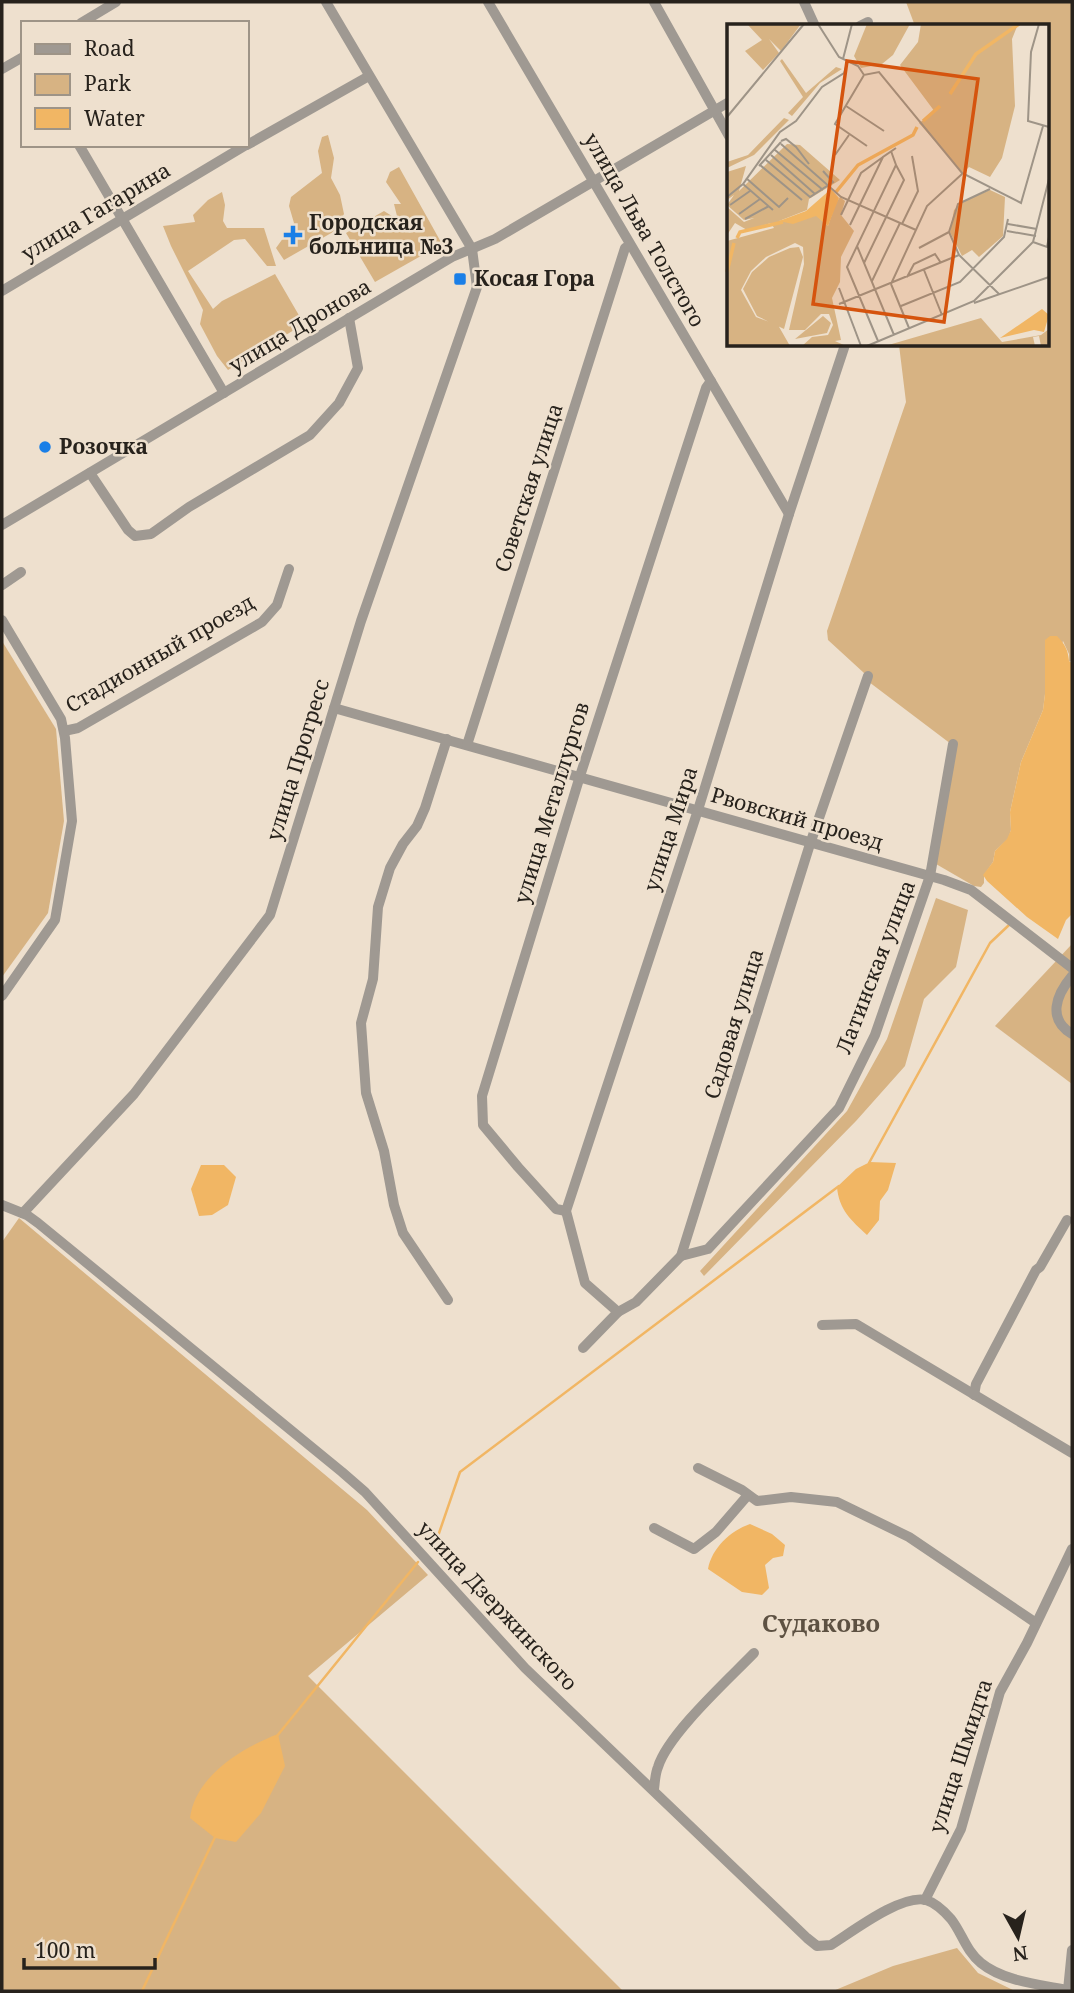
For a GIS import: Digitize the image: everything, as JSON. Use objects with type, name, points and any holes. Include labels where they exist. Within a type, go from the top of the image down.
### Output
[{"type":"street","points":[[84,21],[117,2]]},
{"type":"street","points":[[326,2],[472,248]]},
{"type":"street","name":"улица Льва Толстого","points":[[488,2],[789,514]]},
{"type":"street","points":[[654,2],[727,132]]},
{"type":"street","points":[[804,2],[814,24]]},
{"type":"street","points":[[2,69],[21,58]]},
{"type":"street","name":"улица Гагарина","points":[[248,144],[369,76]]},
{"type":"street","name":"улица Дронова","points":[[2,525],[444,262],[495,239],[727,103]]},
{"type":"street","points":[[80,147],[225,393]]},
{"type":"street","name":"улица Гагарина","points":[[2,291],[243,147]]},
{"type":"street","name":"Советская улица","points":[[467,744],[625,248],[630,245]]},
{"type":"street","name":"улица Прогресс","points":[[23,1213],[134,1094],[270,915],[361,621],[477,287],[472,248]]},
{"type":"street","points":[[90,473],[128,530],[135,536],[151,534],[189,507],[310,435],[339,402],[358,368],[349,318]]},
{"type":"street","name":"улица Мира","points":[[566,1211],[698,810],[789,514],[845,346]]},
{"type":"street","name":"улица Металлургов","points":[[566,1211],[555,1209],[483,1125],[482,1096],[580,776],[706,388],[711,381]]},
{"type":"street","name":"Стадионный проезд","points":[[64,731],[78,727],[262,622],[276,605],[289,569]]},
{"type":"street","points":[[2,585],[21,572]]},
{"type":"street","points":[[2,620],[61,719],[72,821],[55,920],[2,996]]},
{"type":"street","name":"Садовая улица","points":[[583,1348],[618,1312],[636,1302],[681,1256],[810,844],[867,676]]},
{"type":"street","name":"Рвовский проезд","points":[[334,708],[580,776],[971,890],[1069,966]]},
{"type":"street","points":[[447,739],[418,826],[403,844],[390,868],[378,907],[373,979],[361,1023],[366,1093],[384,1151],[394,1205],[403,1233],[448,1300]]},
{"type":"street","name":"Латинская улица","points":[[681,1256],[708,1248],[839,1108],[875,1035],[930,876],[953,744]]},
{"type":"street","points":[[1072,976],[1063,987],[1056,1012],[1063,1028],[1072,1034]]},
{"type":"street","name":"улица Дзержинского","points":[[2,1205],[23,1213],[357,1485],[525,1668],[654,1789],[766,1901],[817,1945],[831,1945],[900,1903],[925,1900]]},
{"type":"street","points":[[566,1211],[585,1283],[618,1312]]},
{"type":"street","points":[[974,1395],[976,1384],[1036,1270],[1067,1220]]},
{"type":"street","points":[[821,1325],[856,1324],[1072,1453]]},
{"type":"street","points":[[698,1468],[757,1501],[791,1497],[837,1502],[909,1537],[1036,1623]]},
{"type":"street","points":[[654,1528],[694,1549],[716,1531],[748,1495]]},
{"type":"street","name":"улица Шмидта","points":[[925,1900],[961,1829],[1000,1692],[1072,1549]]},
{"type":"street","points":[[654,1789],[657,1768],[683,1728],[754,1653]]},
{"type":"street","points":[[925,1900],[943,1909],[969,1951],[982,1964],[1002,1974],[1070,1991],[1072,1950]]},
{"type":"green space","points":[[906,2],[1072,2],[1072,662],[1069,661],[1063,641],[1045,694],[1043,710],[1021,762],[1010,812],[1011,830],[1008,839],[995,851],[993,862],[984,875],[981,887],[974,886],[936,864],[955,747],[869,682],[864,673],[828,640],[827,631],[906,402],[899,346],[1050,346],[1050,24],[914,24]]},
{"type":"green space","points":[[328,135],[334,158],[331,178],[340,195],[344,214],[333,232],[284,260],[276,248],[294,223],[289,206],[291,197],[322,173],[318,151],[322,137]]},
{"type":"green space","points":[[399,167],[442,244],[375,282],[346,233],[384,211],[398,220],[394,204],[401,204],[386,182],[390,172]]},
{"type":"green space","points":[[222,192],[225,205],[223,221],[227,228],[264,228],[276,266],[267,266],[245,239],[234,240],[188,271],[213,309],[222,301],[275,274],[304,324],[228,370],[217,356],[200,324],[203,310],[163,226],[195,222],[193,215],[208,200]]},
{"type":"green space","points":[[2,641],[56,729],[64,821],[48,913],[2,977]]},
{"type":"green space","points":[[936,898],[968,910],[956,967],[924,999],[905,1066],[856,1121],[704,1276],[700,1271],[847,1111],[887,1039]]},
{"type":"green space","points":[[1072,944],[1072,1084],[995,1026]]},
{"type":"green space","points":[[19,1218],[367,1510],[428,1575],[308,1676],[623,1991],[2,1991],[2,1242]]},
{"type":"green space","points":[[957,1948],[978,1973],[1015,1991],[833,1991],[893,1966]]},
{"type":"water","points":[[1050,636],[1057,636],[1062,642],[1072,663],[1072,914],[1066,920],[1058,939],[1027,917],[983,875],[993,862],[995,851],[1007,839],[1011,830],[1010,812],[1021,762],[1043,710],[1045,640]]},
{"type":"water","points":[[870,1162],[896,1163],[888,1190],[880,1201],[879,1220],[867,1235],[843,1208],[837,1187],[856,1169]]},
{"type":"water","points":[[201,1165],[224,1165],[236,1177],[228,1205],[212,1215],[199,1216],[191,1189]]},
{"type":"water","points":[[750,1524],[772,1534],[785,1545],[783,1556],[773,1558],[765,1565],[769,1588],[762,1595],[742,1592],[708,1569],[713,1554],[723,1541]]},
{"type":"water","points":[[278,1734],[285,1766],[261,1813],[236,1842],[215,1838],[190,1818],[201,1789],[222,1766],[250,1747]]},
{"type":"waterway","points":[[869,1163],[990,943],[1009,925]]},
{"type":"waterway","points":[[438,1536],[460,1472],[839,1186]]},
{"type":"waterway","points":[[277,1736],[418,1562]]},
{"type":"waterway","points":[[142,1991],[215,1837]]},
{"type":"place","name":"Городская больница №3","points":[[293,235]]},
{"type":"place","name":"Косая Гора","points":[[460,279]]},
{"type":"place","name":"Розочка","points":[[45,447]]},
{"type":"district","name":"Судаково","points":[[821,1624]]}]
